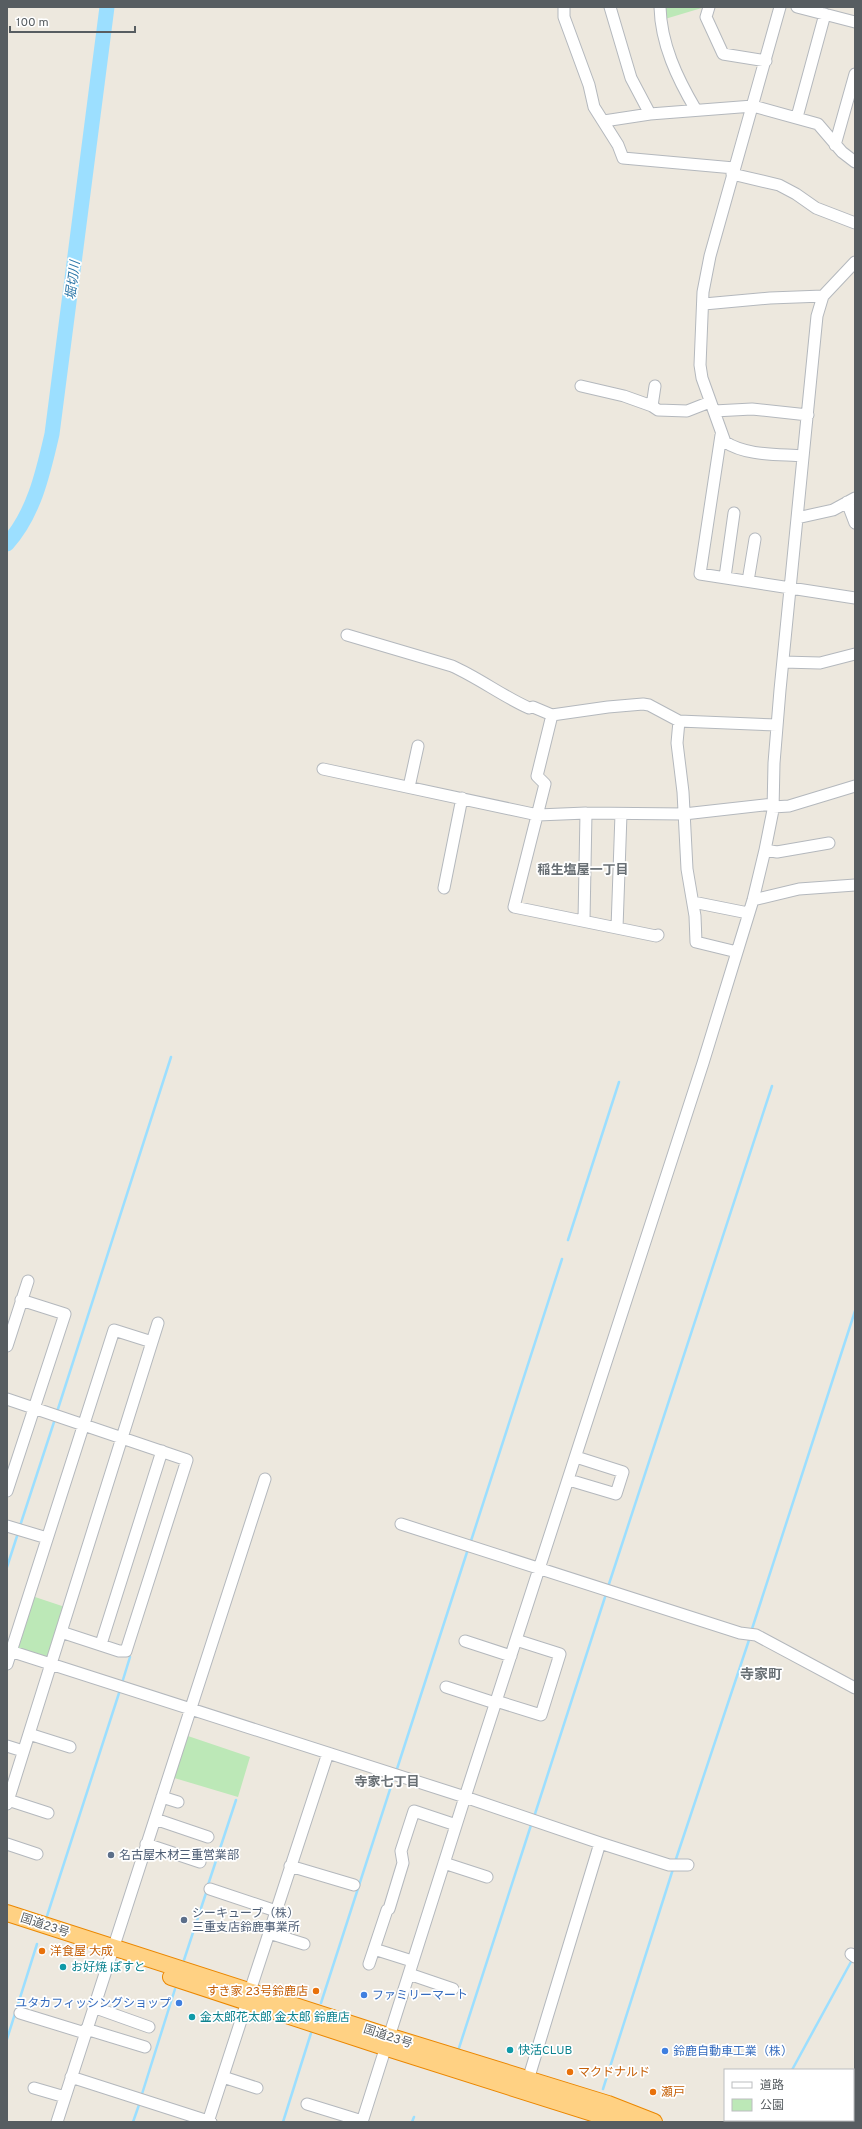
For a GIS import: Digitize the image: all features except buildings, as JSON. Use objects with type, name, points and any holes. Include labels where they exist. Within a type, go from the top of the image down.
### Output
[{"type":"highway","name":"国道23号","points":[[7,1913],[111,1952]]},
{"type":"highway","name":"国道23号","points":[[7,1923],[111,1952],[249,1996],[620,2122]]},
{"type":"highway","name":"国道23号","points":[[386,2042],[528,2080],[608,2104],[654,2122]]},
{"type":"street","points":[[564,7],[564,17],[589,85],[594,107],[618,145],[623,158],[733,171],[779,185],[796,194],[816,208],[855,223]]},
{"type":"street","points":[[610,7],[631,78],[650,114]]},
{"type":"street","points":[[660,7],[665,40],[672,62],[680,82],[696,110]]},
{"type":"street","points":[[709,7],[706,17],[723,54],[766,61]]},
{"type":"street","points":[[780,7],[710,256],[703,292],[704,304],[700,365],[702,378],[724,442],[746,451],[803,456]]},
{"type":"street","points":[[797,7],[855,22]]},
{"type":"street","points":[[797,117],[825,14]]},
{"type":"street","points":[[835,145],[855,74]]},
{"type":"street","points":[[604,121],[650,114],[753,106],[818,124],[835,145],[855,162]]},
{"type":"street","points":[[306,2104],[362,2122],[412,1961],[703,1063],[753,900],[766,850],[773,806],[777,725],[817,316],[823,296],[854,263]]},
{"type":"street","points":[[704,304],[770,298],[823,296]]},
{"type":"street","points":[[581,386],[624,396],[652,406],[658,410],[687,411],[712,406],[808,415]]},
{"type":"street","points":[[652,406],[654,386]]},
{"type":"street","points":[[721,435],[700,574],[855,598]]},
{"type":"street","points":[[797,518],[826,512],[851,500],[855,523]]},
{"type":"street","points":[[725,577],[734,513]]},
{"type":"street","points":[[748,581],[755,539]]},
{"type":"street","points":[[347,635],[452,666],[466,672],[509,699],[529,708],[533,707],[552,715],[608,707],[643,704],[649,705],[679,721],[777,725]]},
{"type":"street","points":[[784,662],[820,663],[855,654]]},
{"type":"street","points":[[552,715],[537,776],[545,784],[514,907],[658,935]]},
{"type":"street","points":[[679,721],[677,743],[684,814],[687,869],[693,902],[696,942],[737,952]]},
{"type":"street","points":[[409,787],[418,746]]},
{"type":"street","points":[[323,769],[538,815],[586,813],[684,814],[773,806],[789,806],[855,786]]},
{"type":"street","points":[[444,888],[462,798]]},
{"type":"street","points":[[584,920],[586,813]]},
{"type":"street","points":[[617,928],[621,814]]},
{"type":"street","points":[[766,850],[777,852],[829,843]]},
{"type":"street","points":[[753,900],[799,889],[855,885]]},
{"type":"street","points":[[693,902],[748,913]]},
{"type":"street","points":[[7,1346],[28,1281]]},
{"type":"street","points":[[7,1491],[65,1314],[21,1300]]},
{"type":"street","points":[[48,1813],[8,1802],[158,1323]]},
{"type":"street","points":[[7,1664],[9,1651],[114,1330],[152,1342]]},
{"type":"street","points":[[7,1399],[187,1460],[126,1651],[61,1632]]},
{"type":"street","points":[[101,1644],[162,1451]]},
{"type":"street","points":[[569,1480],[616,1494],[623,1472],[576,1457]]},
{"type":"street","points":[[58,2122],[85,2031],[146,1844],[156,1819],[265,1480]]},
{"type":"street","points":[[401,1524],[749,1634],[773,1643],[855,1688]]},
{"type":"street","points":[[16,1528],[47,1538]]},
{"type":"street","points":[[446,1687],[541,1715],[560,1654],[516,1640]]},
{"type":"street","points":[[465,1641],[511,1656]]},
{"type":"street","points":[[9,1651],[465,1797],[600,1843],[678,1865]]},
{"type":"street","points":[[29,1734],[70,1747]]},
{"type":"street","points":[[7,1746],[23,1751]]},
{"type":"street","points":[[71,2077],[209,2122],[290,1866],[328,1753]]},
{"type":"street","points":[[162,1797],[178,1802]]},
{"type":"street","points":[[369,1964],[387,1910],[390,1909],[403,1863],[401,1851],[414,1811],[456,1825]]},
{"type":"street","points":[[156,1819],[208,1837]]},
{"type":"street","points":[[528,2080],[600,1843]]},
{"type":"street","points":[[7,1844],[37,1854]]},
{"type":"street","points":[[146,1844],[200,1862]]},
{"type":"street","points":[[444,1863],[488,1877]]},
{"type":"street","points":[[290,1866],[354,1885]]},
{"type":"street","points":[[210,1890],[276,1911]]},
{"type":"street","points":[[269,1933],[304,1944]]},
{"type":"street","points":[[374,1949],[412,1961]]},
{"type":"street","points":[[409,1974],[453,1988]]},
{"type":"street","points":[[93,2007],[149,2027]]},
{"type":"street","points":[[20,2013],[145,2047]]},
{"type":"street","points":[[223,2077],[257,2088]]},
{"type":"street","points":[[34,2088],[65,2097]]},
{"type":"green space","points":[[664,7],[705,7],[665,19]]},
{"type":"green space","points":[[32,1596],[65,1607],[49,1656],[43,1658],[19,1651],[16,1646]]},
{"type":"green space","points":[[185,1735],[250,1757],[238,1797],[171,1777]]},
{"type":"waterway","name":"堀切川","points":[[7,544],[24,520],[31,506],[41,478],[52,434],[107,7]]},
{"type":"waterway","points":[[57,1412],[171,1057]]},
{"type":"waterway","points":[[568,1240],[619,1082]]},
{"type":"waterway","points":[[608,1587],[772,1086]]},
{"type":"waterway","points":[[470,1544],[562,1259]]},
{"type":"waterway","points":[[751,1632],[855,1311]]},
{"type":"waterway","points":[[20,1526],[55,1419]]},
{"type":"waterway","points":[[7,1567],[18,1533]]},
{"type":"waterway","points":[[396,1772],[468,1549]]},
{"type":"waterway","points":[[534,1817],[606,1594]]},
{"type":"waterway","points":[[675,1862],[750,1637]]},
{"type":"waterway","points":[[122,1683],[130,1657]]},
{"type":"waterway","points":[[47,1916],[120,1690]]},
{"type":"waterway","points":[[321,2003],[394,1777]]},
{"type":"waterway","points":[[208,1885],[236,1800]]},
{"type":"waterway","points":[[459,2048],[532,1822]]},
{"type":"waterway","points":[[603,2089],[673,1869]]},
{"type":"waterway","points":[[184,1960],[207,1890]]},
{"type":"waterway","points":[[7,2039],[37,1944]]},
{"type":"waterway","points":[[793,2069],[852,1960]]},
{"type":"waterway","points":[[142,2094],[175,1989]]},
{"type":"waterway","points":[[283,2122],[311,2033]]},
{"type":"waterway","points":[[133,2122],[140,2102]]},
{"type":"waterway","points":[[412,2122],[414,2117]]},
{"type":"place","name":"名古屋木材三重営業部","points":[[111,1855]]},
{"type":"place","name":"シーキューブ（株） 三重支店鈴鹿事業所","points":[[184,1920]]},
{"type":"place","name":"洋食屋 大成","points":[[42,1951]]},
{"type":"place","name":"お好焼 ぽすと","points":[[63,1967]]},
{"type":"place","name":"すき家 23号鈴鹿店","points":[[316,1991]]},
{"type":"place","name":"ファミリーマート","points":[[364,1995]]},
{"type":"place","name":"ユタカフィッシングショップ","points":[[179,2003]]},
{"type":"place","name":"金太郎花太郎 金太郎 鈴鹿店","points":[[192,2017]]},
{"type":"place","name":"快活CLUB","points":[[510,2050]]},
{"type":"place","name":"鈴鹿自動車工業（株）","points":[[665,2051]]},
{"type":"place","name":"マクドナルド","points":[[570,2072]]},
{"type":"place","name":"瀬戸","points":[[653,2092]]},
{"type":"district","name":"稲生塩屋一丁目","points":[[583,869]]},
{"type":"district","name":"寺家町","points":[[761,1674]]},
{"type":"district","name":"寺家七丁目","points":[[387,1781]]}]
